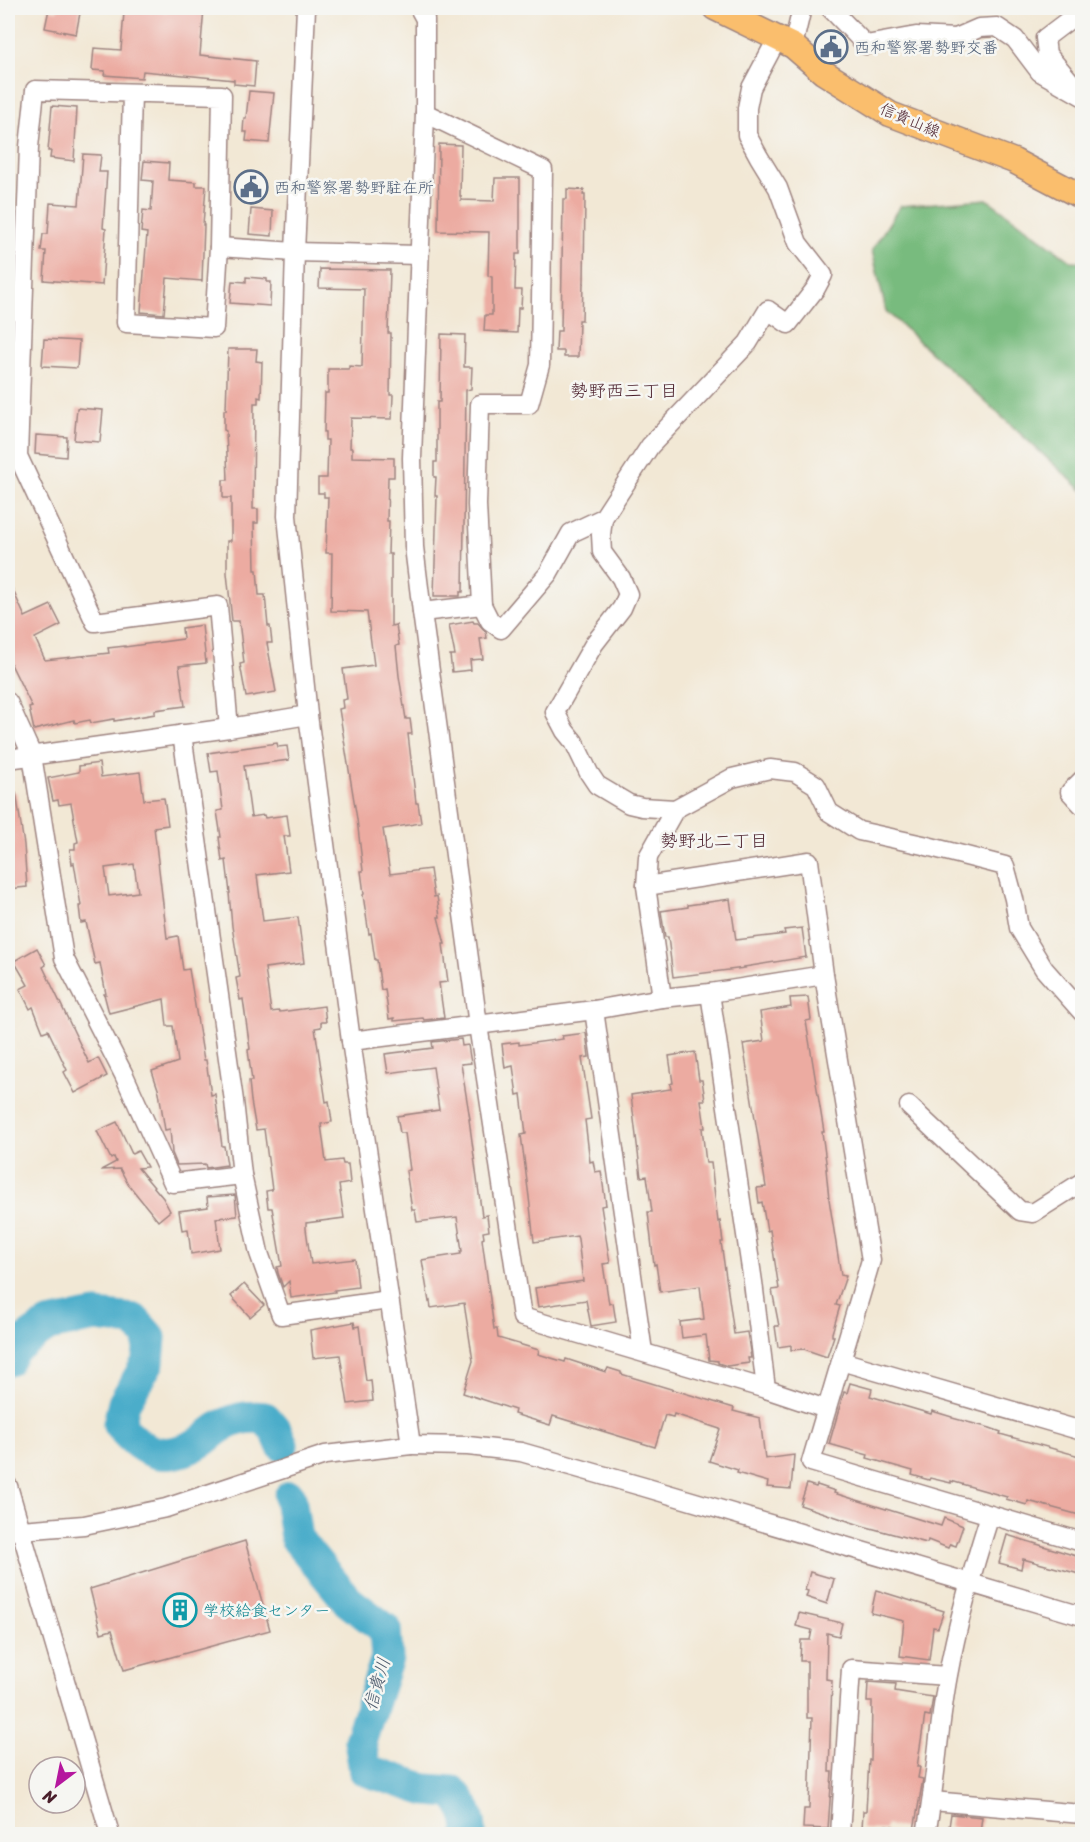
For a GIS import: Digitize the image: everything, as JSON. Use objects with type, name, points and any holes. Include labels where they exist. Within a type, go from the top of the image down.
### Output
[{"type":"main road","name":"信貴山線","points":[[716,8],[785,42],[823,72],[890,114],[1014,161],[1083,197]]},
{"type":"street","points":[[306,8],[295,252],[287,516],[308,715],[351,1041],[411,1445]]},
{"type":"street","points":[[419,8],[424,19],[425,113],[412,458],[414,547],[478,1025],[522,1317],[826,1409]]},
{"type":"street","points":[[802,8],[785,42],[751,88],[747,108],[747,135],[778,188],[798,243],[823,275],[816,288],[788,324],[768,310],[748,343],[650,446],[603,518],[602,552],[621,578],[628,594],[622,608],[594,644],[555,712],[597,784],[629,804],[675,809],[732,778],[770,769],[795,772],[816,785],[829,812],[859,831],[1005,867],[1019,928],[1044,969],[1083,1012]]},
{"type":"street","points":[[830,8],[866,45],[916,36],[956,38],[979,28],[997,27],[1015,39],[1040,72],[1083,95]]},
{"type":"street","points":[[1083,10],[1045,38],[1047,54],[1083,95]]},
{"type":"street","points":[[132,94],[126,322],[214,328],[219,248],[222,95],[35,90],[15,313],[12,432],[18,456],[95,622],[218,606],[229,728]]},
{"type":"street","points":[[425,113],[543,170],[540,365],[529,404],[480,404],[477,505],[482,605],[490,621],[501,629],[548,574],[571,533],[603,518]]},
{"type":"street","points":[[219,248],[419,255]]},
{"type":"street","points":[[422,612],[482,605]]},
{"type":"street","points":[[8,702],[32,755],[64,958],[124,1075],[173,1183],[242,1175]]},
{"type":"street","points":[[8,759],[308,715]]},
{"type":"street","points":[[182,734],[234,1101],[242,1175],[259,1253],[280,1315],[389,1300]]},
{"type":"street","points":[[1083,780],[1070,792],[1083,805]]},
{"type":"street","points":[[662,998],[646,886],[648,857],[675,809]]},
{"type":"street","points":[[646,886],[809,861],[824,975],[871,1260],[811,1462],[1083,1542]]},
{"type":"street","points":[[351,1041],[594,1010],[824,975]]},
{"type":"street","points":[[710,993],[753,1282],[766,1389]]},
{"type":"street","points":[[594,1010],[643,1352]]},
{"type":"street","points":[[909,1106],[1020,1211],[1033,1213],[1083,1182]]},
{"type":"street","points":[[841,1361],[1082,1430]]},
{"type":"street","points":[[14,1531],[84,1525],[166,1508],[326,1455],[411,1445],[468,1446],[521,1452],[644,1486],[968,1584],[1083,1616]]},
{"type":"street","points":[[8,1486],[14,1531],[58,1654],[110,1834]]},
{"type":"street","points":[[926,1834],[947,1676],[968,1584],[990,1515]]},
{"type":"street","points":[[840,1834],[851,1669],[947,1676]]},
{"type":"street","points":[[932,1801],[1083,1814]]},
{"type":"green space","points":[[987,199],[1071,261],[1082,262],[1082,490],[886,311],[872,250],[900,206]]},
{"type":"building","points":[[58,8],[81,8],[76,34],[45,28],[49,9],[57,11]]},
{"type":"building","points":[[167,8],[204,8],[200,55],[256,61],[254,86],[234,84],[234,80],[143,71],[142,78],[104,75],[105,71],[92,70],[94,48],[121,50],[124,12],[134,12],[135,9],[166,12]]},
{"type":"building","points":[[249,91],[274,93],[269,143],[246,141],[247,132],[243,132]]},
{"type":"building","points":[[52,106],[77,108],[74,161],[50,158],[51,151],[48,151]]},
{"type":"building","points":[[439,144],[461,145],[461,200],[494,201],[495,178],[520,178],[520,254],[516,254],[515,290],[522,290],[521,308],[518,308],[517,333],[484,331],[485,315],[492,315],[492,277],[488,276],[489,232],[438,231]]},
{"type":"building","points":[[83,154],[101,155],[99,172],[107,172],[102,285],[44,280],[46,251],[41,251],[43,234],[48,234],[50,203],[79,205]]},
{"type":"building","points":[[144,161],[169,163],[168,180],[196,182],[196,186],[206,186],[202,281],[167,278],[164,314],[141,312],[147,233],[141,232],[143,210],[151,211],[153,181],[142,180]]},
{"type":"building","points":[[567,189],[584,190],[583,195],[585,195],[584,283],[582,320],[579,320],[578,357],[564,357],[564,351],[556,351],[557,331],[561,331],[563,199],[567,199]]},
{"type":"building","points":[[251,209],[273,211],[272,236],[249,234]]},
{"type":"building","points":[[320,269],[390,270],[388,333],[391,333],[392,419],[351,418],[350,448],[352,448],[352,457],[394,458],[394,477],[388,477],[387,521],[389,521],[388,554],[391,554],[391,626],[396,625],[399,645],[396,646],[399,676],[406,719],[410,719],[412,734],[408,734],[416,803],[418,803],[421,823],[383,829],[390,874],[430,869],[445,944],[443,944],[448,982],[439,983],[444,1018],[394,1021],[394,1018],[389,1019],[385,989],[381,990],[377,960],[375,960],[371,933],[369,934],[363,895],[361,871],[363,871],[357,819],[339,709],[343,708],[342,700],[347,699],[343,669],[374,665],[367,612],[331,611],[332,553],[326,553],[328,497],[324,497],[324,493],[318,493],[318,478],[327,478],[328,440],[325,440],[324,432],[328,369],[362,367],[364,289],[319,288]]},
{"type":"building","points":[[246,277],[267,279],[267,282],[271,282],[270,306],[230,303],[232,281],[246,282]]},
{"type":"building","points":[[441,334],[465,335],[464,367],[472,367],[471,389],[466,390],[463,592],[460,592],[460,596],[434,596],[437,496],[435,496],[434,462],[437,462],[437,402],[440,402]]},
{"type":"building","points":[[44,339],[79,341],[77,368],[42,366]]},
{"type":"building","points":[[228,349],[257,349],[256,361],[262,362],[261,398],[258,397],[258,403],[254,403],[253,509],[258,509],[258,523],[254,523],[255,570],[257,570],[259,595],[265,595],[272,643],[267,643],[276,692],[246,697],[240,664],[244,663],[239,621],[232,621],[227,573],[227,541],[231,541],[231,498],[223,498],[223,480],[228,480],[224,410],[226,410]]},
{"type":"building","points":[[77,408],[103,410],[100,442],[74,440]]},
{"type":"building","points":[[36,435],[67,437],[66,457],[35,454]]},
{"type":"building","points":[[8,579],[25,617],[51,605],[61,625],[35,638],[45,660],[109,653],[108,648],[183,639],[182,628],[202,625],[206,663],[179,666],[185,706],[155,710],[155,714],[114,721],[114,719],[91,723],[90,720],[75,723],[74,720],[34,730],[29,708],[32,707],[8,658]]},
{"type":"building","points":[[473,621],[486,632],[487,638],[480,639],[483,659],[470,660],[471,670],[452,672],[450,655],[455,655],[449,625]]},
{"type":"building","points":[[277,743],[278,747],[287,746],[289,760],[244,766],[251,817],[287,815],[290,836],[284,836],[289,871],[257,875],[263,921],[298,917],[304,963],[265,968],[271,1012],[324,1006],[326,1022],[321,1022],[321,1027],[315,1028],[326,1102],[329,1101],[332,1122],[321,1124],[326,1162],[342,1160],[343,1164],[348,1164],[350,1183],[339,1185],[344,1218],[306,1223],[306,1229],[311,1264],[355,1259],[358,1287],[291,1298],[289,1281],[283,1287],[278,1273],[277,1267],[282,1266],[272,1208],[268,1208],[266,1191],[272,1190],[264,1129],[256,1130],[251,1101],[249,1081],[252,1081],[248,1050],[250,1049],[243,999],[240,1000],[236,978],[240,977],[232,926],[226,860],[222,861],[219,837],[221,837],[217,811],[223,810],[218,771],[211,772],[208,753]]},
{"type":"building","points":[[99,763],[101,777],[140,772],[144,800],[164,798],[168,825],[154,827],[167,938],[178,936],[183,970],[189,969],[204,1060],[206,1060],[211,1095],[215,1094],[227,1165],[206,1168],[205,1164],[177,1165],[172,1153],[170,1129],[165,1130],[159,1092],[152,1071],[178,1062],[173,1026],[167,1026],[164,999],[109,1013],[100,963],[95,964],[86,922],[81,923],[79,906],[81,906],[70,849],[75,849],[75,843],[78,842],[71,803],[59,805],[58,800],[53,801],[48,778],[79,772],[79,766]],"holes":[[[134,864],[138,892],[109,896],[105,868]]]},
{"type":"building","points":[[16,792],[24,845],[27,887],[8,889],[8,793]]},
{"type":"building","points":[[730,899],[736,940],[785,934],[784,930],[802,928],[806,957],[745,968],[673,977],[668,937],[665,937],[661,911]]},
{"type":"building","points":[[37,948],[46,965],[43,967],[89,1063],[98,1058],[107,1076],[75,1093],[64,1072],[67,1070],[48,1030],[43,1032],[33,1007],[30,1009],[20,989],[28,985],[14,961]]},
{"type":"building","points":[[808,997],[811,1020],[806,1021],[824,1132],[822,1132],[829,1199],[841,1275],[846,1276],[836,1305],[840,1306],[827,1357],[804,1349],[791,1350],[791,1345],[778,1347],[775,1326],[779,1326],[772,1290],[779,1289],[770,1230],[767,1231],[762,1202],[759,1203],[757,1188],[766,1187],[743,1044],[764,1041],[760,1012],[791,1007],[790,998]]},
{"type":"building","points":[[586,1033],[589,1057],[582,1058],[591,1119],[585,1120],[590,1162],[593,1161],[595,1172],[601,1171],[606,1205],[601,1206],[610,1263],[603,1264],[609,1304],[613,1303],[616,1322],[591,1326],[586,1300],[538,1307],[535,1288],[583,1281],[578,1239],[577,1236],[534,1242],[521,1135],[526,1134],[521,1094],[517,1095],[513,1066],[505,1068],[502,1044],[519,1042],[519,1045],[563,1039],[562,1036]]},
{"type":"building","points":[[461,1039],[462,1046],[468,1045],[471,1063],[461,1064],[482,1216],[487,1215],[489,1231],[483,1232],[484,1238],[482,1239],[494,1329],[497,1329],[498,1338],[539,1350],[538,1354],[565,1362],[566,1359],[606,1372],[608,1368],[760,1418],[765,1459],[794,1455],[791,1489],[767,1487],[768,1482],[737,1473],[738,1470],[709,1461],[720,1429],[674,1414],[673,1417],[665,1415],[655,1447],[553,1416],[550,1425],[514,1414],[515,1410],[463,1393],[473,1361],[464,1303],[431,1308],[422,1260],[461,1254],[457,1217],[417,1222],[415,1210],[412,1210],[406,1171],[410,1170],[405,1133],[400,1133],[397,1116],[439,1110],[433,1067],[388,1073],[385,1054],[433,1048],[432,1042]]},
{"type":"building","points":[[695,1052],[705,1100],[701,1100],[706,1163],[711,1163],[734,1334],[747,1332],[751,1358],[748,1358],[749,1363],[727,1366],[718,1361],[709,1360],[706,1335],[682,1338],[680,1322],[704,1319],[700,1286],[660,1292],[656,1264],[654,1265],[648,1212],[652,1212],[647,1176],[641,1177],[631,1095],[671,1089],[670,1084],[673,1083],[669,1056]]},
{"type":"building","points":[[117,1122],[132,1154],[138,1151],[147,1167],[138,1168],[163,1198],[170,1211],[158,1221],[128,1184],[120,1169],[101,1170],[116,1162],[114,1157],[111,1159],[97,1131]]},
{"type":"building","points":[[235,1195],[237,1216],[216,1218],[220,1249],[191,1254],[188,1229],[182,1230],[179,1211],[208,1207],[207,1197]]},
{"type":"building","points":[[244,1284],[264,1305],[250,1317],[231,1296]]},
{"type":"building","points":[[354,1322],[355,1327],[359,1326],[366,1381],[371,1380],[373,1401],[348,1404],[340,1355],[313,1358],[310,1330]]},
{"type":"building","points":[[850,1383],[872,1389],[870,1396],[931,1414],[932,1411],[990,1428],[1001,1432],[1000,1434],[1083,1457],[1083,1516],[1028,1501],[1027,1505],[951,1481],[951,1483],[930,1478],[929,1480],[912,1475],[913,1471],[829,1444],[844,1392],[847,1393]]},
{"type":"building","points":[[807,1484],[816,1487],[817,1485],[835,1491],[834,1493],[941,1526],[944,1518],[963,1526],[956,1546],[950,1544],[948,1548],[928,1540],[927,1543],[863,1526],[800,1505]]},
{"type":"building","points":[[1007,1535],[1083,1558],[1083,1575],[1023,1559],[1021,1569],[999,1563]]},
{"type":"building","name":"学校給食センター","points":[[245,1541],[270,1630],[124,1670],[112,1630],[101,1633],[90,1589]]},
{"type":"building","points":[[810,1572],[834,1579],[827,1604],[806,1597],[808,1591],[805,1590]]},
{"type":"building","points":[[876,1590],[944,1611],[938,1628],[933,1627],[929,1660],[900,1656],[904,1621],[871,1613]]},
{"type":"building","points":[[799,1613],[842,1623],[839,1636],[827,1633],[826,1679],[832,1680],[829,1772],[832,1772],[828,1829],[803,1828],[804,1809],[809,1809],[812,1718],[807,1718],[807,1661],[800,1661],[801,1640],[810,1640],[812,1630],[796,1626]]},
{"type":"building","points":[[868,1682],[896,1684],[895,1691],[933,1697],[930,1716],[925,1715],[917,1767],[920,1767],[918,1778],[923,1779],[914,1830],[886,1825],[885,1830],[862,1829],[863,1811],[866,1811],[869,1760],[871,1760],[872,1702],[867,1702]]},
{"type":"building","points":[[951,1814],[982,1817],[980,1832],[949,1827]]},
{"type":"waterway","name":"信貴川","points":[[8,1360],[15,1348],[48,1325],[96,1316],[134,1320],[150,1338],[148,1362],[124,1403],[119,1424],[137,1443],[156,1452],[178,1452],[202,1441],[218,1428],[239,1419],[255,1417],[265,1418],[276,1431],[282,1445]]},
{"type":"waterway","name":"信貴川","points":[[290,1497],[296,1538],[348,1601],[385,1629],[387,1658],[360,1741],[365,1770],[427,1790],[453,1792],[466,1812],[470,1834]]},
{"type":"place","name":"西和警察署勢野交番","points":[[831,47]]},
{"type":"place","name":"西和警察署勢野駐在所","points":[[251,187]]},
{"type":"place","name":"学校給食センター","points":[[180,1610]]},
{"type":"district","name":"勢野西三丁目","points":[[624,391]]},
{"type":"district","name":"勢野北二丁目","points":[[714,841]]}]
